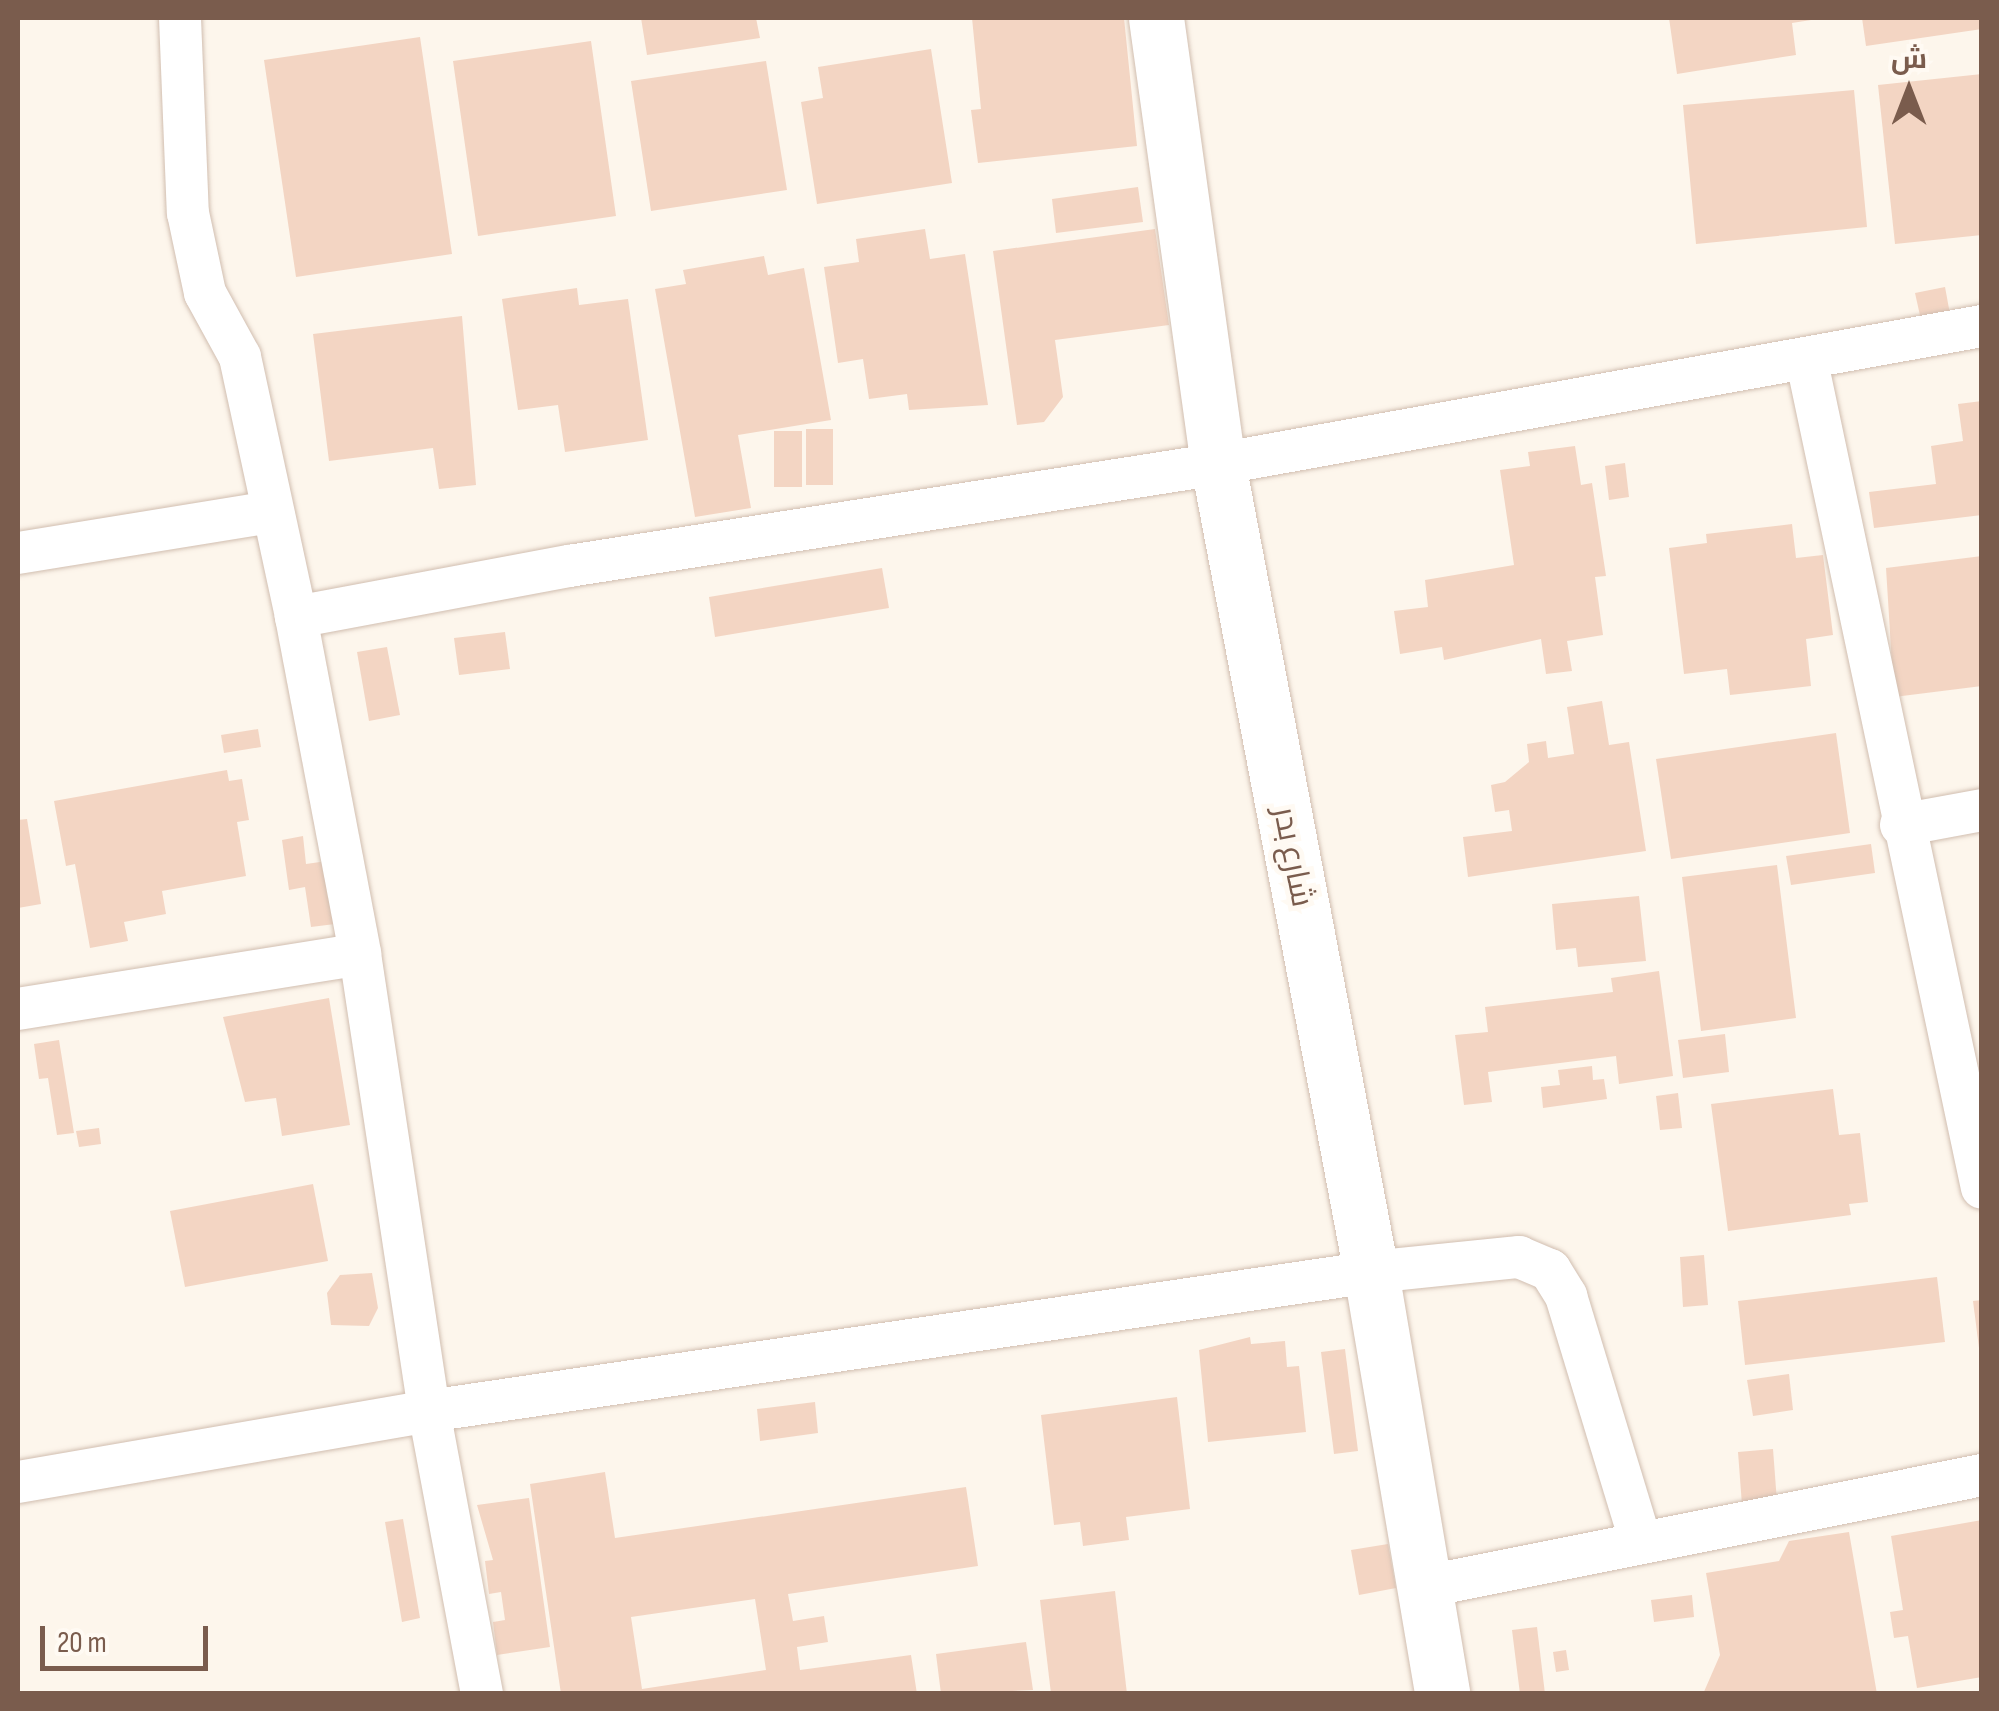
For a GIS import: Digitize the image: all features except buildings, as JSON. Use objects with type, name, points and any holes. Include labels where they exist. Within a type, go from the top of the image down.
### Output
[{"type":"street","points":[[180,18],[188,213],[205,293],[240,357],[296,617],[360,954],[429,1411],[482,1694]]},
{"type":"street","name":"شارع بدر","points":[[1156,18],[1218,464],[1371,1272],[1442,1694]]},
{"type":"street","points":[[296,617],[589,562],[1218,464],[1807,362],[1982,326]]},
{"type":"street","points":[[1807,362],[1901,825],[1982,1188]]},
{"type":"street","points":[[18,553],[272,512]]},
{"type":"street","points":[[1901,825],[1982,810]]},
{"type":"street","points":[[18,1009],[360,954]]},
{"type":"street","points":[[18,1482],[429,1411],[1371,1272],[1518,1256],[1550,1270],[1566,1296],[1640,1539]]},
{"type":"street","points":[[1423,1587],[1640,1539],[1982,1476]]}]
